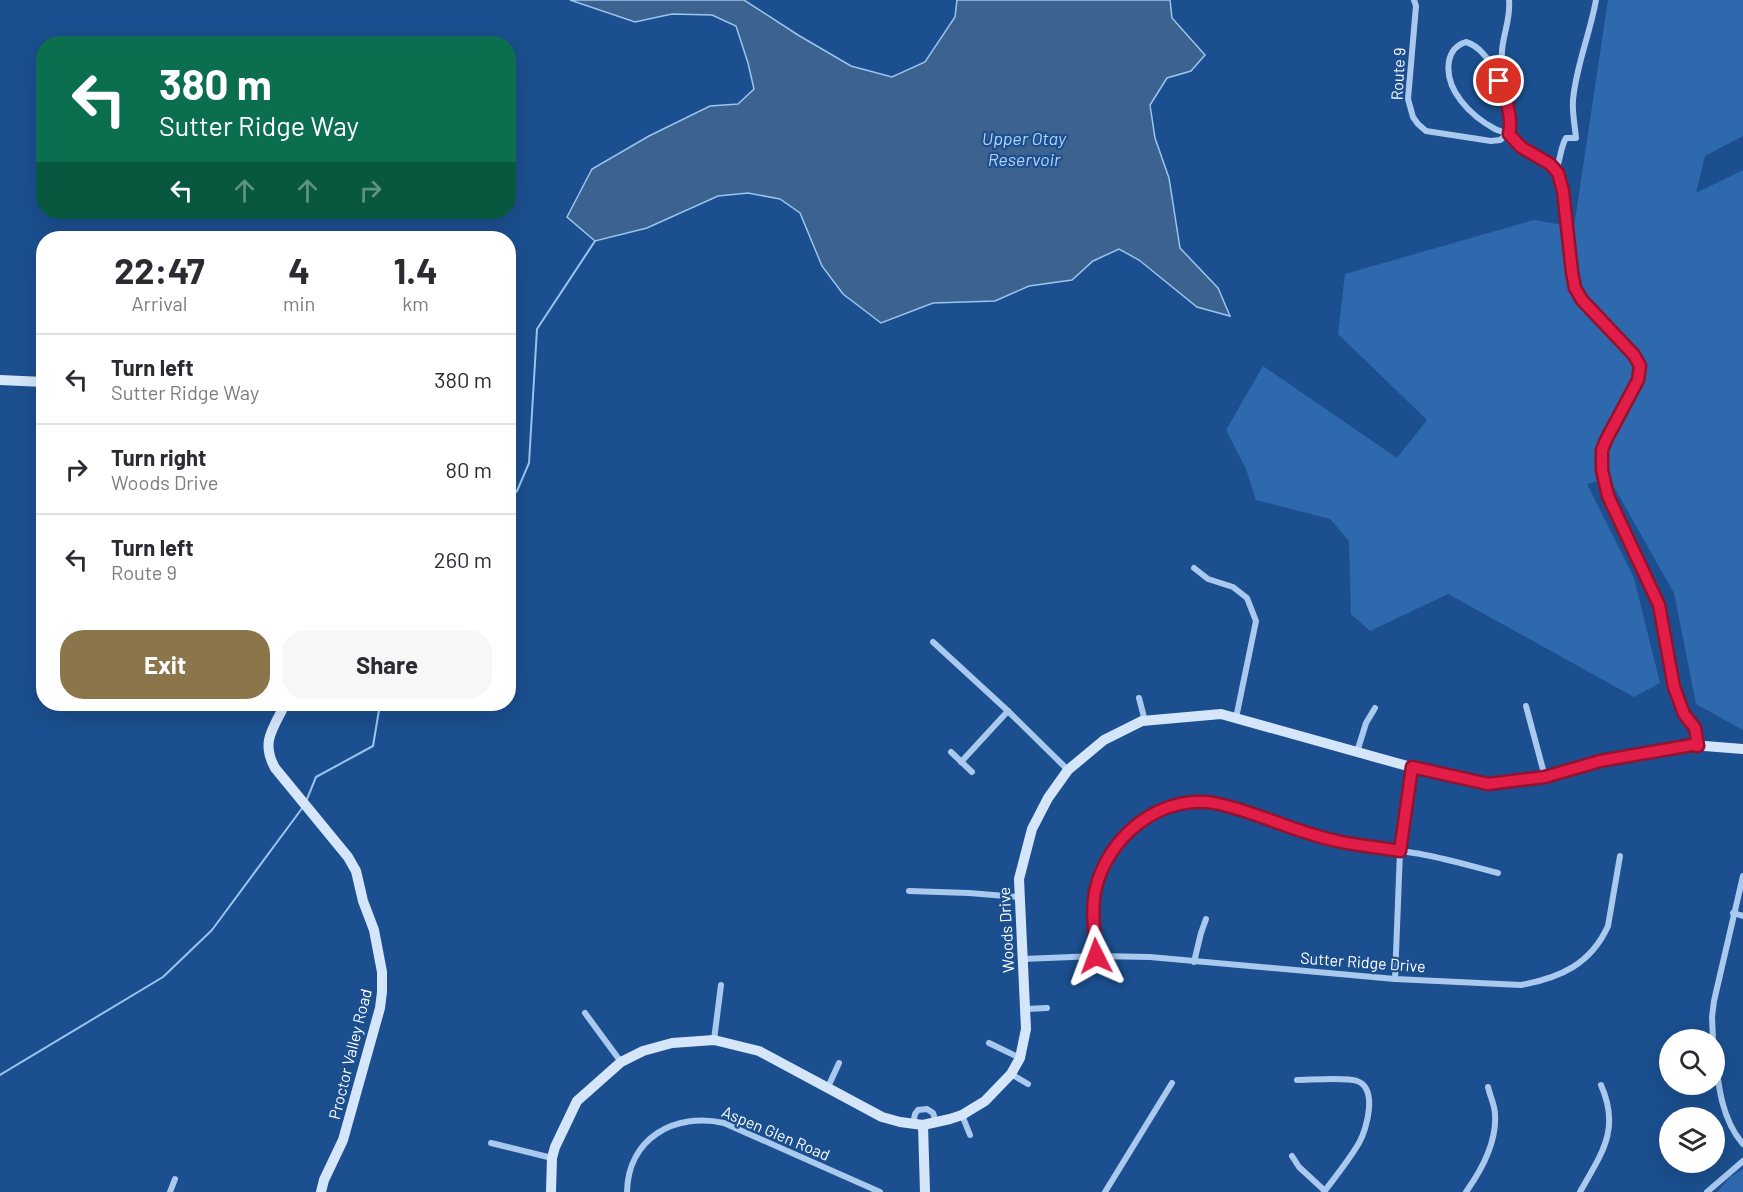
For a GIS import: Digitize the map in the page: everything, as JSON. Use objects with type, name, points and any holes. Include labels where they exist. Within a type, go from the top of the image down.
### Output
[{"type":"street","name":"Route 9","points":[[1414,0],[1416,6],[1408,99],[1415,121],[1426,131],[1491,141],[1500,140],[1509,134]]},
{"type":"street","points":[[1503,90],[1505,83],[1502,49],[1509,18],[1509,0]]},
{"type":"street","points":[[1556,169],[1560,162],[1562,144],[1566,138],[1576,138],[1573,101],[1596,0]]},
{"type":"street","points":[[1509,134],[1511,126],[1503,90],[1491,64],[1479,48],[1466,42],[1459,44],[1453,49],[1447,71],[1453,89],[1476,115],[1494,128],[1509,134],[1521,147],[1556,169],[1563,191],[1575,288],[1582,300],[1634,355],[1640,366],[1638,380],[1604,445],[1601,463],[1603,479],[1608,496],[1659,605],[1674,687],[1684,714],[1695,728],[1698,746]]},
{"type":"street","points":[[0,380],[36,382]]},
{"type":"street","points":[[1194,568],[1208,579],[1233,587],[1247,598],[1256,621],[1236,718]]},
{"type":"street","points":[[933,642],[1068,770]]},
{"type":"street","points":[[1139,698],[1145,721]]},
{"type":"street","points":[[1526,706],[1545,777]]},
{"type":"street","points":[[1358,752],[1366,723],[1375,708]]},
{"type":"street","name":"Proctor Valley Road","points":[[282,711],[269,736],[267,746],[269,755],[281,776],[354,867],[374,930],[383,982],[380,1008],[343,1140],[324,1180],[321,1192]]},
{"type":"street","points":[[962,762],[1008,711]]},
{"type":"street","name":"Woods Drive","points":[[551,1192],[552,1158],[577,1101],[621,1062],[643,1051],[672,1043],[714,1040],[759,1051],[882,1117],[918,1124],[936,1122],[962,1114],[985,1101],[1011,1074],[1020,1058],[1026,1029],[1018,897],[1019,879],[1032,829],[1048,798],[1068,770],[1104,740],[1145,721],[1221,714],[1412,767],[1488,784],[1545,777],[1600,761],[1692,745],[1743,749]]},
{"type":"street","points":[[951,752],[972,772]]},
{"type":"street","points":[[1395,979],[1400,851],[1412,767]]},
{"type":"street","points":[[1096,956],[1094,904],[1097,884],[1104,864],[1130,830],[1148,817],[1168,808],[1188,803],[1219,804],[1336,841],[1415,853],[1498,873]]},
{"type":"street","name":"Sutter Ridge Drive","points":[[1023,959],[1096,956],[1150,957],[1395,979],[1521,985],[1550,979],[1568,971],[1593,949],[1608,926],[1620,856]]},
{"type":"street","points":[[1713,1029],[1714,1001],[1743,876]]},
{"type":"street","points":[[909,891],[1018,897]]},
{"type":"street","points":[[1733,913],[1743,916]]},
{"type":"street","points":[[1194,962],[1206,919]]},
{"type":"street","points":[[714,1040],[721,985]]},
{"type":"street","points":[[1026,1009],[1047,1008]]},
{"type":"street","points":[[585,1013],[621,1062]]},
{"type":"street","points":[[989,1043],[1020,1058]]},
{"type":"street","points":[[828,1088],[839,1063]]},
{"type":"street","points":[[1011,1074],[1028,1084]]},
{"type":"street","points":[[1292,1156],[1299,1167],[1324,1192],[1360,1141],[1369,1096],[1365,1086],[1356,1080],[1297,1080]]},
{"type":"street","points":[[1105,1192],[1172,1083]]},
{"type":"street","points":[[1580,1192],[1602,1153],[1608,1134],[1609,1107],[1601,1085]]},
{"type":"street","points":[[1466,1192],[1484,1162],[1492,1136],[1495,1114],[1488,1087]]},
{"type":"street","points":[[1722,1095],[1731,1126],[1743,1144]]},
{"type":"street","points":[[925,1192],[915,1114],[918,1110],[927,1109],[933,1113],[936,1122]]},
{"type":"street","points":[[962,1114],[970,1135]]},
{"type":"street","name":"Aspen Glen Road","points":[[627,1192],[627,1180],[632,1165],[645,1144],[657,1133],[672,1125],[698,1119],[724,1123],[880,1192]]},
{"type":"street","points":[[491,1143],[552,1158]]},
{"type":"street","points":[[1707,1192],[1743,1161]]},
{"type":"street","points":[[170,1192],[175,1179]]},
{"type":"shaded area","points":[[1608,0],[1743,0],[1743,136],[1705,156],[1696,193],[1743,170],[1743,730],[1696,704],[1674,593],[1609,478],[1587,484],[1634,578],[1660,683],[1634,697],[1448,594],[1370,631],[1351,614],[1349,541],[1330,519],[1256,500],[1246,469],[1226,430],[1263,366],[1397,458],[1427,420],[1338,334],[1345,274],[1534,220],[1574,227]]},
{"type":"shaded area","points":[[1743,1169],[1743,1192],[1717,1192],[1730,1177]]},
{"type":"water","name":"Upper Otay Reservoir","points":[[570,0],[744,0],[851,66],[892,77],[925,62],[955,17],[957,0],[1170,0],[1172,18],[1205,55],[1191,71],[1167,78],[1150,105],[1155,138],[1169,178],[1180,248],[1218,288],[1230,316],[1197,307],[1139,260],[1119,249],[1093,261],[1072,280],[1029,286],[995,301],[933,303],[881,323],[843,294],[822,266],[800,213],[780,199],[748,193],[718,196],[647,228],[595,241],[567,217],[592,169],[649,136],[710,106],[738,104],[754,89],[736,26],[712,15],[672,14],[635,22]]},
{"type":"waterway","points":[[516,492],[529,463],[537,329],[595,241]]},
{"type":"waterway","points":[[307,799],[316,777],[373,746],[379,711]]},
{"type":"waterway","points":[[0,1075],[163,977],[212,930],[303,807]]},
{"type":"route","points":[[1096,956],[1094,904],[1097,884],[1104,864],[1130,830],[1148,817],[1168,808],[1188,803],[1219,804],[1336,841],[1400,851],[1412,767],[1488,784],[1545,777],[1600,761],[1692,745],[1698,746],[1695,728],[1684,714],[1674,687],[1659,605],[1608,496],[1603,479],[1602,450],[1638,380],[1641,370],[1639,362],[1578,294],[1573,280],[1561,180],[1553,166],[1521,147],[1509,134],[1511,126],[1506,100],[1499,81]]}]
